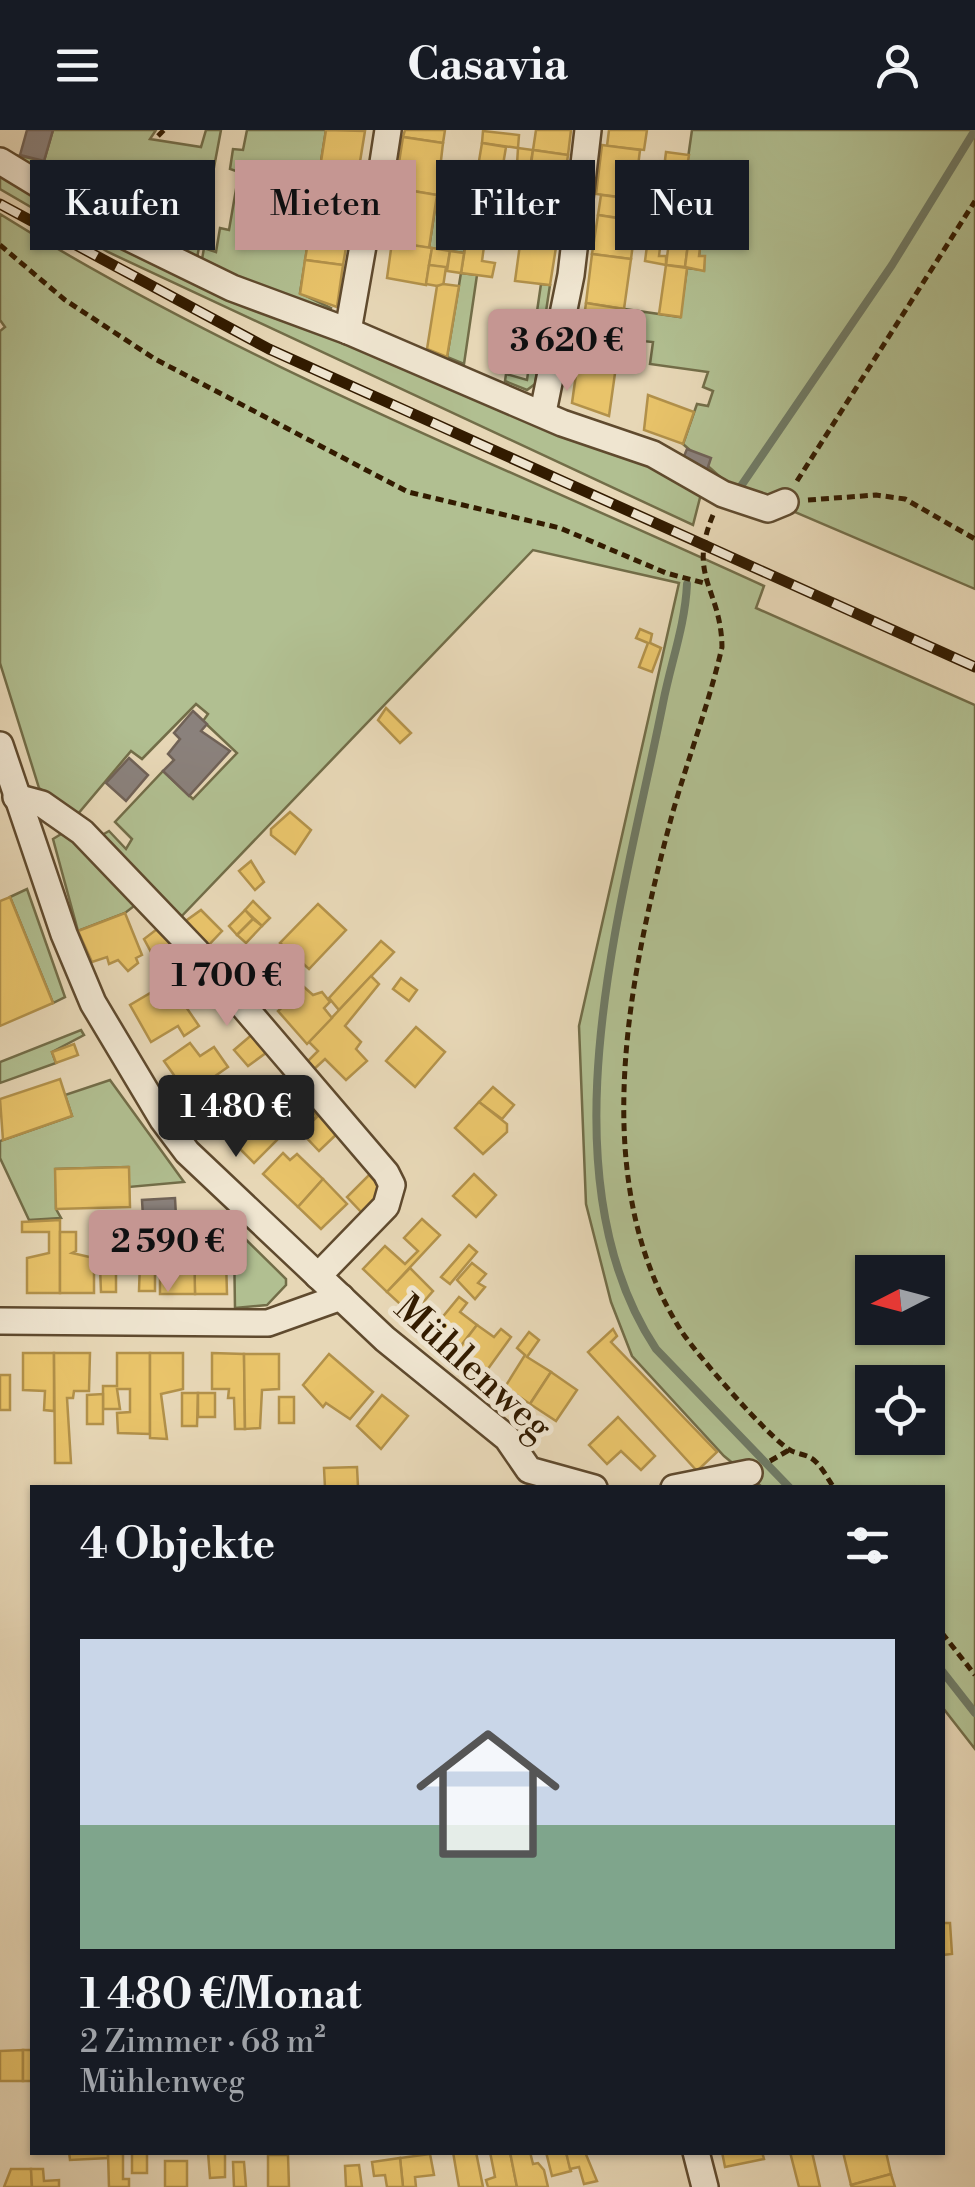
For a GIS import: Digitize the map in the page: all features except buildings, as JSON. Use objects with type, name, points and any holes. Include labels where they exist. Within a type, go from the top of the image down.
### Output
[{"type":"street","points":[[348,331],[372,189],[382,169],[388,130]]},
{"type":"street","points":[[543,412],[571,276],[588,130]]},
{"type":"street","points":[[9,166],[160,254],[232,288],[653,454],[722,494],[768,509],[785,502]]},
{"type":"street","name":"Mühlenweg","points":[[0,744],[64,934],[126,1064],[188,1152],[341,1297],[507,1438],[526,1479],[571,1485]]},
{"type":"street","points":[[16,796],[42,804],[82,832],[197,952],[386,1174],[392,1185],[386,1206],[318,1276]]},
{"type":"street","points":[[0,1321],[268,1323],[341,1297]]},
{"type":"street","points":[[689,1485],[749,1473]]},
{"type":"street","points":[[697,2155],[705,2187]]},
{"type":"path","points":[[785,502],[975,201]]},
{"type":"path","points":[[0,245],[65,300],[155,360],[408,492],[560,528],[666,574],[704,583]]},
{"type":"path","points":[[722,494],[705,534],[700,565],[704,583],[716,599],[722,618],[722,647],[672,815],[632,998],[625,1088],[628,1163],[640,1225],[680,1330],[789,1450],[813,1458],[832,1485]]},
{"type":"path","points":[[785,502],[876,494],[904,498],[975,538]]},
{"type":"path","points":[[774,1460],[789,1450]]},
{"type":"path","points":[[945,1637],[975,1675]]},
{"type":"green space","points":[[53,130],[156,130],[150,139],[201,147],[206,130],[221,130],[215,162],[44,160]]},
{"type":"green space","points":[[247,130],[326,130],[321,160],[235,160],[235,171],[230,169],[233,149],[243,150]]},
{"type":"green space","points":[[692,130],[975,130],[975,589],[727,483],[683,444],[697,404],[708,406],[713,391],[703,387],[708,372],[650,364],[653,342],[643,341],[639,362],[617,359],[624,309],[680,317],[687,268],[704,270],[700,250],[749,250],[749,160],[688,160]]},
{"type":"green space","points":[[15,155],[39,160],[30,160],[30,169]]},
{"type":"green space","points":[[0,170],[30,184],[30,206],[0,189]]},
{"type":"green space","points":[[235,195],[235,250],[307,250],[300,293],[331,308],[329,313],[201,265],[204,250],[216,252],[220,228],[229,230]]},
{"type":"green space","points":[[436,202],[436,249],[429,248]]},
{"type":"green space","points":[[0,214],[30,232],[30,250],[61,250],[280,367],[764,586],[756,608],[975,705],[975,1749],[945,1711],[945,1485],[760,1485],[724,1456],[632,1356],[611,1302],[586,1204],[579,1026],[679,583],[533,550],[177,921],[97,838],[109,831],[126,849],[132,839],[115,822],[163,771],[193,799],[237,753],[203,721],[208,714],[196,704],[142,759],[131,751],[77,815],[39,788],[0,663],[0,331],[5,327],[0,320]]},
{"type":"green space","points":[[105,250],[176,250],[702,490],[693,525]]},
{"type":"green space","points":[[171,250],[198,250],[192,262]]},
{"type":"green space","points":[[461,273],[477,275],[464,364],[447,357]]},
{"type":"green space","points":[[541,284],[550,285],[535,384],[527,390],[505,381],[506,374],[527,380]]},
{"type":"green space","points":[[66,831],[138,903],[125,913],[78,931],[53,839]]},
{"type":"green space","points":[[27,889],[65,997],[53,1003],[10,897]]},
{"type":"green space","points":[[81,1030],[84,1035],[52,1052],[56,1063],[0,1083],[0,1062]]},
{"type":"green space","points":[[110,1080],[184,1182],[129,1187],[128,1167],[56,1169],[56,1209],[61,1218],[29,1220],[0,1158],[0,1141],[72,1116],[65,1095]]},
{"type":"green space","points":[[220,1214],[286,1279],[286,1285],[267,1305],[235,1308],[234,1243],[222,1243]]},
{"type":"waterway","points":[[739,489],[892,265],[975,130]]},
{"type":"waterway","points":[[687,584],[681,629],[613,945],[601,1032],[596,1117],[602,1200],[621,1278],[656,1349],[787,1485]]},
{"type":"waterway","points":[[945,1675],[975,1713]]},
{"type":"railway","points":[[0,204],[269,349],[975,667]]}]
